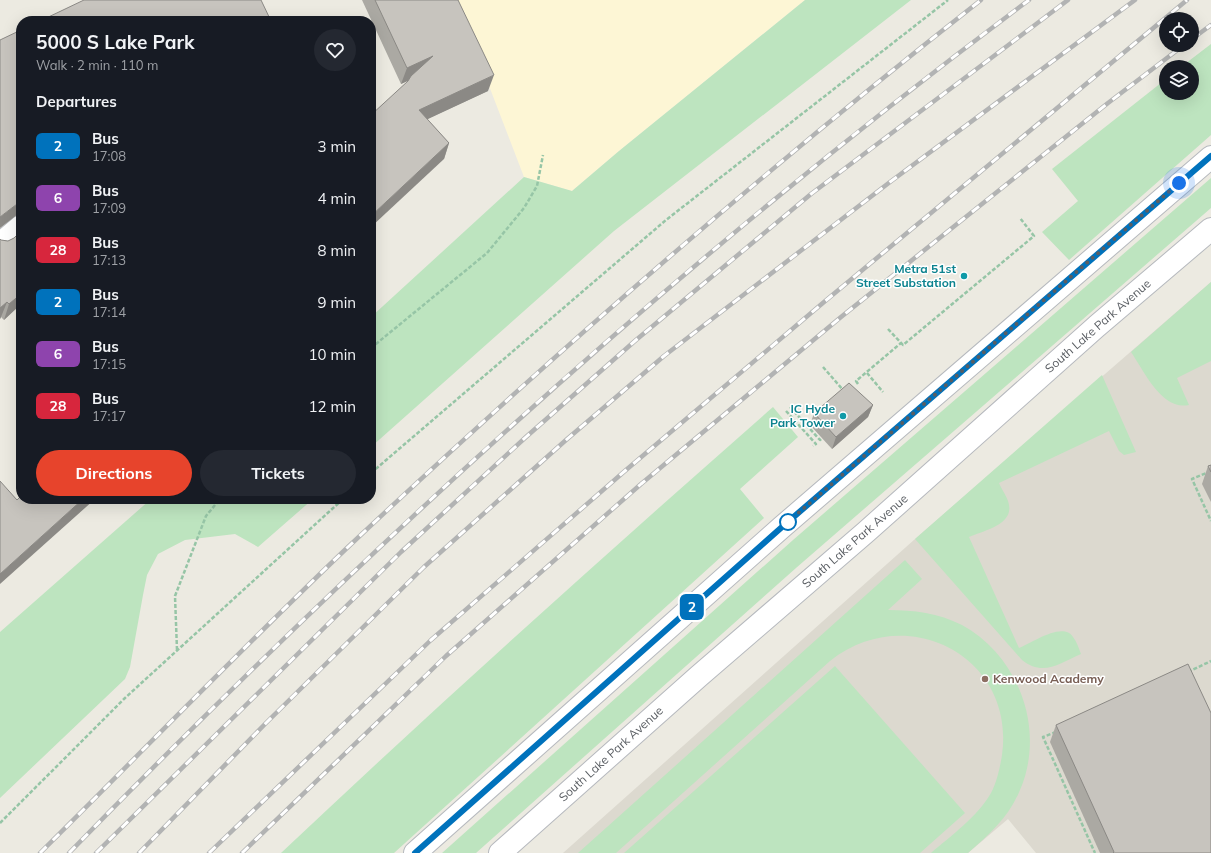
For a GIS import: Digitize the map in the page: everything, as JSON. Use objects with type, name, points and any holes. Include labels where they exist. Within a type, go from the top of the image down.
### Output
[{"type":"street","points":[[415,853],[782,527],[1211,156]]},
{"type":"street","name":"South Lake Park Avenue","points":[[500,853],[699,676],[866,532],[1097,326],[1211,229]]},
{"type":"street","points":[[0,244],[16,230]]},
{"type":"path","points":[[376,469],[666,220],[948,0]]},
{"type":"path","points":[[376,344],[487,253],[524,208],[537,186],[543,155]]},
{"type":"path","points":[[858,384],[856,381],[901,343],[903,345],[1034,236],[1020,218]]},
{"type":"path","points":[[888,329],[901,343]]},
{"type":"path","points":[[824,367],[846,394]]},
{"type":"path","points":[[867,373],[883,392]]},
{"type":"path","points":[[790,407],[820,440],[822,438]]},
{"type":"path","points":[[786,411],[816,444],[813,446]]},
{"type":"path","points":[[1211,471],[1192,479],[1211,521]]},
{"type":"path","points":[[178,650],[175,596],[206,516],[216,504]]},
{"type":"path","points":[[0,823],[126,698],[337,504]]},
{"type":"path","points":[[1183,674],[1211,661]]},
{"type":"path","points":[[1057,731],[1043,738],[1095,853]]},
{"type":"shaded area","points":[[456,0],[805,0],[572,191],[524,177]]},
{"type":"shaded area","name":"Kenwood Academy","points":[[1211,282],[1211,853],[1036,853],[1008,819],[968,853],[563,853],[915,539]]},
{"type":"green space","points":[[805,0],[911,0],[614,231],[376,443],[376,312],[524,177],[572,191]]},
{"type":"green space","points":[[1211,44],[1211,135],[1069,260],[1042,232],[1078,201],[1052,169],[1159,85],[1159,100],[1199,100],[1199,60],[1190,60]]},
{"type":"green space","points":[[1211,178],[1211,208],[796,568],[476,853],[442,853],[793,540]]},
{"type":"green space","points":[[1211,282],[1211,361],[1177,378],[1189,405],[1179,405],[1170,402],[1162,396],[1148,379],[1131,352]]},
{"type":"green space","points":[[1102,375],[1136,452],[1124,455],[1119,451],[1109,431],[999,483],[1009,505],[1009,512],[1006,518],[988,530],[969,537],[1019,648],[1039,638],[1062,631],[1068,633],[1076,641],[1081,654],[1052,667],[1037,668],[1022,660],[915,539]]},
{"type":"green space","points":[[773,407],[798,437],[740,489],[764,518],[394,853],[281,853],[525,628]]},
{"type":"green space","points":[[145,504],[307,504],[258,547],[235,534],[185,540],[158,554],[147,575],[130,667],[125,679],[0,798],[0,632]]},
{"type":"green space","points":[[905,560],[922,579],[888,610],[935,615],[962,625],[982,639],[999,655],[1012,675],[1022,697],[1028,720],[1030,743],[1027,767],[1016,800],[1005,817],[976,846],[968,853],[931,853],[979,810],[991,793],[995,784],[1002,755],[1002,720],[992,690],[974,666],[950,648],[922,638],[891,636],[860,644],[830,661],[616,853],[578,853]]},
{"type":"green space","points":[[835,666],[965,813],[920,853],[624,853]]},
{"type":"building","points":[[84,0],[261,0],[269,16],[50,16]]},
{"type":"building","points":[[375,0],[458,0],[494,75],[419,110],[449,143],[376,211],[376,110],[433,56],[407,68]]},
{"type":"building","points":[[16,32],[16,205],[0,217],[0,40]]},
{"type":"building","points":[[16,236],[16,298],[9,304],[7,302],[0,308],[0,239],[8,241]]},
{"type":"building","name":"IC Hyde Park Tower","points":[[849,383],[873,405],[836,437],[814,413]]},
{"type":"building","points":[[1211,465],[1211,472],[1208,466]]},
{"type":"building","points":[[0,481],[16,499],[16,504],[77,504],[0,574]]},
{"type":"building","name":"Kenwood Academy","points":[[1188,664],[1211,713],[1211,853],[1113,853],[1114,852],[1056,725]]},
{"type":"railway","points":[[40,853],[348,547],[502,405],[658,266],[738,198],[818,131],[981,0]]},
{"type":"railway","points":[[69,853],[297,626],[413,516],[532,407],[653,301],[776,198],[901,98],[1029,0]]},
{"type":"railway","points":[[96,853],[401,552],[526,437],[636,340],[811,194],[1068,0]]},
{"type":"railway","points":[[139,853],[266,723],[424,567],[566,440],[664,356],[890,182],[1135,0]]},
{"type":"railway","points":[[209,853],[431,640],[626,470],[824,302],[1187,0]]},
{"type":"railway","points":[[1199,34],[1211,25]]},
{"type":"railway","points":[[242,853],[446,656],[641,484],[841,317],[1108,103],[1175,52]]},
{"type":"bus line","name":"2","points":[[415,853],[782,527],[1211,156]]},
{"type":"place","name":"Metra 51st Street Substation","points":[[964,276]]},
{"type":"place","name":"IC Hyde Park Tower","points":[[843,416]]},
{"type":"place","name":"Kenwood Academy","points":[[985,679]]},
{"type":"route","points":[[788,522],[1179,183]]}]
